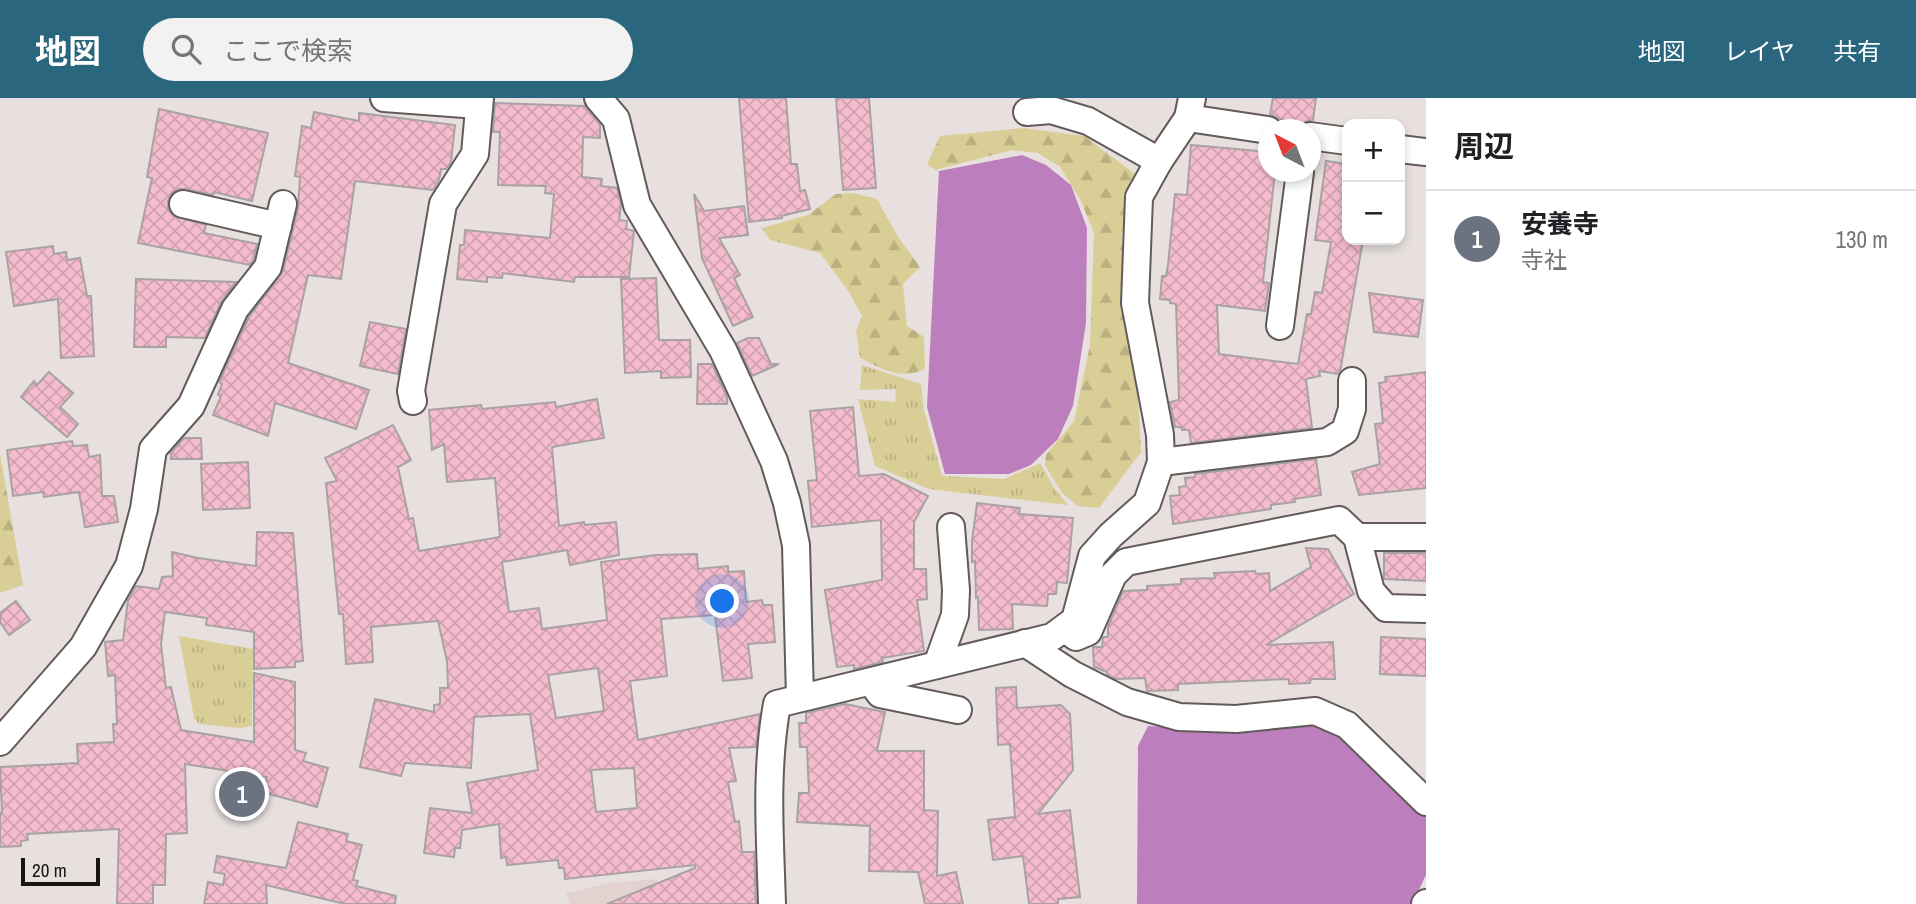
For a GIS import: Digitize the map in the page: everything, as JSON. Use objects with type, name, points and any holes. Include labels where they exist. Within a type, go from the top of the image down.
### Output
[{"type":"street","points":[[384,98],[479,101],[475,154],[443,204],[411,391],[413,401]]},
{"type":"street","points":[[598,98],[616,119],[637,205],[723,349],[774,461],[796,545],[800,698]]},
{"type":"street","points":[[772,904],[768,785],[770,744],[777,704],[1052,637],[1075,620],[1092,556],[1147,503],[1161,462],[1160,435],[1135,303],[1139,197],[1190,108],[1258,127]]},
{"type":"street","points":[[1027,112],[1051,110],[1088,121],[1159,161]]},
{"type":"street","points":[[1321,137],[1342,140]]},
{"type":"street","points":[[1405,150],[1426,152]]},
{"type":"street","points":[[1280,326],[1299,182]]},
{"type":"street","points":[[0,742],[83,647],[129,566],[144,509],[153,449],[191,405],[235,309],[268,267],[280,215],[183,204]]},
{"type":"street","points":[[1161,462],[1327,442],[1345,431],[1352,410],[1352,381]]},
{"type":"street","points":[[1065,629],[1076,636],[1088,632],[1113,575],[1126,562],[1339,520],[1357,537],[1371,591],[1386,608],[1426,608]]},
{"type":"street","points":[[937,666],[955,615],[956,590],[951,527]]},
{"type":"street","points":[[1357,537],[1426,537]]},
{"type":"street","points":[[1026,643],[1072,674],[1127,702],[1179,717],[1236,719],[1315,711],[1346,725],[1426,802]]},
{"type":"street","points":[[871,682],[880,694],[958,710]]},
{"type":"shaded area","points":[[1022,155],[1046,165],[1071,185],[1087,228],[1086,323],[1073,406],[1058,439],[1031,465],[1009,474],[945,474],[927,407],[939,171]]},
{"type":"shaded area","points":[[1311,723],[1337,732],[1426,817],[1426,875],[1412,904],[1137,904],[1138,746],[1148,726],[1218,730]]},
{"type":"shaded area","points":[[657,879],[667,904],[570,904],[566,893],[611,883]]},
{"type":"green space","points":[[1024,128],[1084,136],[1138,176],[1128,198],[1122,235],[1123,309],[1137,377],[1141,452],[1099,508],[1078,506],[1062,493],[1045,465],[1046,455],[1074,421],[1090,345],[1094,233],[1080,199],[1060,167],[1038,153],[1012,150],[935,170],[927,164],[940,136]]},
{"type":"green space","points":[[853,193],[877,199],[898,237],[920,267],[903,284],[907,326],[924,337],[925,369],[900,374],[860,358],[856,331],[862,316],[849,292],[820,253],[770,240],[762,228],[808,215],[836,194]]},
{"type":"green space","points":[[862,365],[921,384],[924,410],[942,476],[1004,479],[1040,463],[1068,505],[929,489],[875,466],[858,399],[895,402],[896,389],[860,390]]},
{"type":"green space","points":[[0,454],[23,585],[0,593]]},
{"type":"green space","points":[[179,636],[253,649],[252,726],[240,728],[199,724],[194,718]]},
{"type":"building","points":[[739,98],[786,98],[791,164],[797,164],[800,191],[805,190],[810,209],[781,216],[782,218],[749,222]]},
{"type":"building","points":[[836,98],[869,98],[876,188],[843,190]]},
{"type":"building","points":[[1273,98],[1316,98],[1313,119],[1279,119],[1270,114]]},
{"type":"building","points":[[495,103],[585,106],[600,125],[600,138],[583,137],[582,177],[602,179],[601,186],[617,188],[621,205],[619,220],[627,221],[626,229],[634,231],[629,277],[575,277],[574,282],[503,273],[502,278],[487,277],[487,282],[457,279],[460,245],[464,245],[465,230],[550,238],[554,194],[545,193],[546,186],[498,185],[500,132],[493,132]]},
{"type":"building","points":[[159,109],[268,133],[252,201],[214,192],[213,195],[179,189],[172,193],[168,201],[168,209],[173,216],[206,225],[204,233],[257,244],[250,265],[138,243],[152,178],[147,177]]},
{"type":"building","points":[[314,112],[359,121],[359,113],[455,125],[451,162],[446,169],[441,169],[433,190],[355,181],[341,279],[308,275],[288,363],[369,390],[356,429],[275,403],[268,436],[213,415],[221,396],[218,395],[222,384],[219,382],[249,317],[283,271],[298,208],[300,177],[295,176],[302,126],[311,128]]},
{"type":"building","points":[[1191,145],[1258,151],[1258,182],[1274,182],[1263,282],[1269,283],[1265,311],[1217,305],[1219,354],[1298,364],[1307,314],[1311,314],[1315,292],[1322,293],[1331,242],[1315,240],[1326,161],[1342,163],[1342,245],[1362,245],[1340,372],[1319,371],[1320,376],[1306,379],[1312,428],[1191,443],[1189,430],[1175,427],[1170,402],[1179,400],[1176,304],[1160,299],[1162,276],[1166,276],[1168,265],[1175,194],[1187,195]]},
{"type":"building","points":[[694,194],[704,211],[744,206],[748,235],[719,238],[740,275],[734,278],[753,317],[733,326],[702,258]]},
{"type":"building","points":[[53,246],[54,254],[66,252],[67,260],[80,258],[87,296],[91,296],[94,356],[61,358],[58,299],[14,306],[6,252]]},
{"type":"building","points":[[656,278],[659,340],[690,340],[691,377],[661,378],[661,371],[625,373],[621,279]]},
{"type":"building","points":[[136,279],[236,282],[221,302],[205,338],[166,337],[166,347],[134,347]]},
{"type":"building","points":[[1369,293],[1423,300],[1418,337],[1374,332]]},
{"type":"building","points":[[370,322],[406,329],[398,374],[360,366]]},
{"type":"building","points":[[748,338],[759,338],[771,364],[779,364],[752,376],[737,343]]},
{"type":"building","points":[[698,364],[712,364],[727,397],[727,404],[697,404]]},
{"type":"building","points":[[49,372],[73,393],[60,407],[78,424],[67,437],[21,397],[34,381],[37,385]]},
{"type":"building","points":[[1426,372],[1426,488],[1359,495],[1352,472],[1380,464],[1375,424],[1383,423],[1379,383],[1386,382],[1385,377]]},
{"type":"building","points":[[597,399],[604,438],[552,447],[559,526],[584,522],[585,525],[616,522],[619,555],[570,565],[567,550],[502,562],[509,612],[539,608],[542,629],[607,620],[601,562],[656,555],[697,554],[698,569],[728,566],[728,572],[744,571],[746,602],[762,600],[763,605],[772,605],[775,642],[748,644],[752,678],[723,681],[715,615],[661,619],[667,676],[630,681],[638,740],[760,714],[756,747],[729,748],[736,781],[728,782],[735,822],[739,821],[742,852],[754,852],[756,904],[607,904],[695,868],[695,865],[565,879],[564,868],[559,868],[558,860],[507,865],[506,857],[501,858],[499,824],[462,830],[460,848],[455,848],[454,857],[424,853],[430,808],[472,813],[467,783],[538,770],[530,714],[474,717],[471,768],[405,763],[401,776],[360,767],[375,699],[434,712],[434,705],[440,704],[440,688],[448,688],[447,661],[438,621],[371,627],[373,662],[346,664],[343,614],[339,614],[326,483],[337,481],[325,458],[393,425],[411,460],[398,467],[409,519],[413,518],[419,551],[500,537],[495,478],[447,482],[444,444],[432,450],[429,410],[481,405],[482,409],[555,402],[556,407]],"holes":[[[598,668],[604,711],[556,718],[548,675]],[[634,768],[637,808],[596,812],[591,770]]]},
{"type":"building","points":[[853,407],[859,476],[884,474],[928,496],[914,522],[914,569],[926,569],[927,599],[917,600],[924,651],[882,658],[883,662],[854,669],[854,665],[837,667],[825,590],[882,580],[881,520],[812,527],[808,481],[817,480],[810,411]]},
{"type":"building","points":[[184,438],[201,438],[202,459],[171,459],[171,453]]},
{"type":"building","points":[[72,441],[73,446],[87,445],[89,457],[100,455],[102,496],[114,496],[118,522],[85,527],[79,492],[44,497],[43,492],[13,496],[7,450]]},
{"type":"building","points":[[1316,459],[1321,495],[1271,505],[1271,509],[1173,524],[1170,496],[1180,495],[1179,487],[1186,486],[1185,478],[1195,477],[1195,474]]},
{"type":"building","points":[[248,462],[250,508],[203,510],[201,464]]},
{"type":"building","points":[[977,503],[1020,508],[1019,514],[1073,518],[1067,583],[1057,582],[1056,594],[1048,594],[1047,606],[1012,604],[1013,629],[979,630],[975,561],[972,562]]},
{"type":"building","points":[[257,532],[293,533],[303,661],[295,662],[295,667],[254,669],[254,632],[206,625],[207,618],[165,612],[161,644],[166,688],[171,687],[181,730],[254,742],[254,673],[295,682],[295,750],[306,753],[303,761],[328,768],[317,807],[262,792],[267,777],[185,764],[187,833],[166,834],[165,885],[153,885],[153,904],[117,904],[119,829],[27,834],[28,840],[21,841],[21,846],[0,847],[0,767],[78,763],[77,744],[114,742],[113,724],[117,724],[115,675],[108,676],[105,642],[123,640],[128,600],[136,586],[159,589],[162,577],[173,576],[172,552],[256,566]]},
{"type":"building","points":[[1306,548],[1328,549],[1354,594],[1266,645],[1333,642],[1335,679],[1311,679],[1310,683],[1289,684],[1289,679],[1178,684],[1178,690],[1147,691],[1145,678],[1116,679],[1094,667],[1093,647],[1102,647],[1103,637],[1108,637],[1108,627],[1123,591],[1181,584],[1181,579],[1215,578],[1214,573],[1255,571],[1256,574],[1269,573],[1270,591],[1311,567]]},
{"type":"building","points":[[1384,553],[1426,553],[1426,581],[1384,579]]},
{"type":"building","points":[[16,601],[30,620],[9,635],[0,622],[0,613]]},
{"type":"building","points":[[1381,637],[1426,639],[1426,676],[1380,674]]},
{"type":"building","points":[[1016,687],[1017,708],[1061,705],[1070,714],[1073,770],[1038,814],[1070,810],[1080,897],[1058,899],[1058,904],[1029,904],[1023,856],[993,860],[988,820],[1015,817],[1010,744],[998,745],[996,688]]},
{"type":"building","points":[[845,704],[885,712],[877,751],[924,751],[924,810],[938,811],[937,876],[956,872],[963,904],[925,904],[918,872],[869,871],[870,826],[797,822],[799,793],[809,793],[807,747],[800,747],[799,723],[806,723],[806,713]]},
{"type":"building","points":[[298,822],[348,834],[346,841],[362,845],[353,880],[358,881],[356,886],[396,896],[395,904],[345,904],[266,885],[267,904],[204,904],[208,882],[223,885],[225,874],[214,872],[217,856],[286,868]]},
{"type":"place","name":"安養寺","points":[[242,794]]}]
